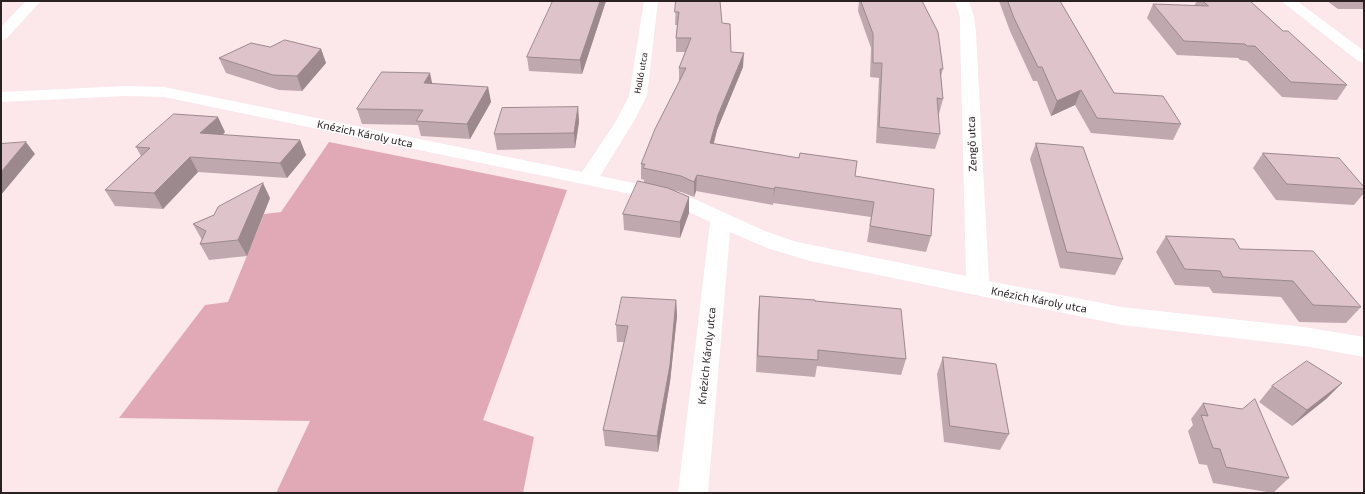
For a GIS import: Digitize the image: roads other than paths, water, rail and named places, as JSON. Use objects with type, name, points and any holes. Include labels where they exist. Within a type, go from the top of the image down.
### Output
[{"type":"street","points":[[1,36],[34,1]]},
{"type":"street","name":"Holló utca","points":[[587,180],[625,121],[638,96],[651,1]]},
{"type":"street","name":"Zengő utca","points":[[962,1],[967,17],[968,33],[978,288]]},
{"type":"street","points":[[1288,1],[1364,58]]},
{"type":"street","name":"Knézich Károly utca","points":[[1,97],[126,91],[164,92],[674,197],[707,210],[721,219],[756,236],[802,252],[978,288],[1163,322],[1225,327],[1364,347]]},
{"type":"street","name":"Knézich Károly utca","points":[[693,493],[721,219]]}]
